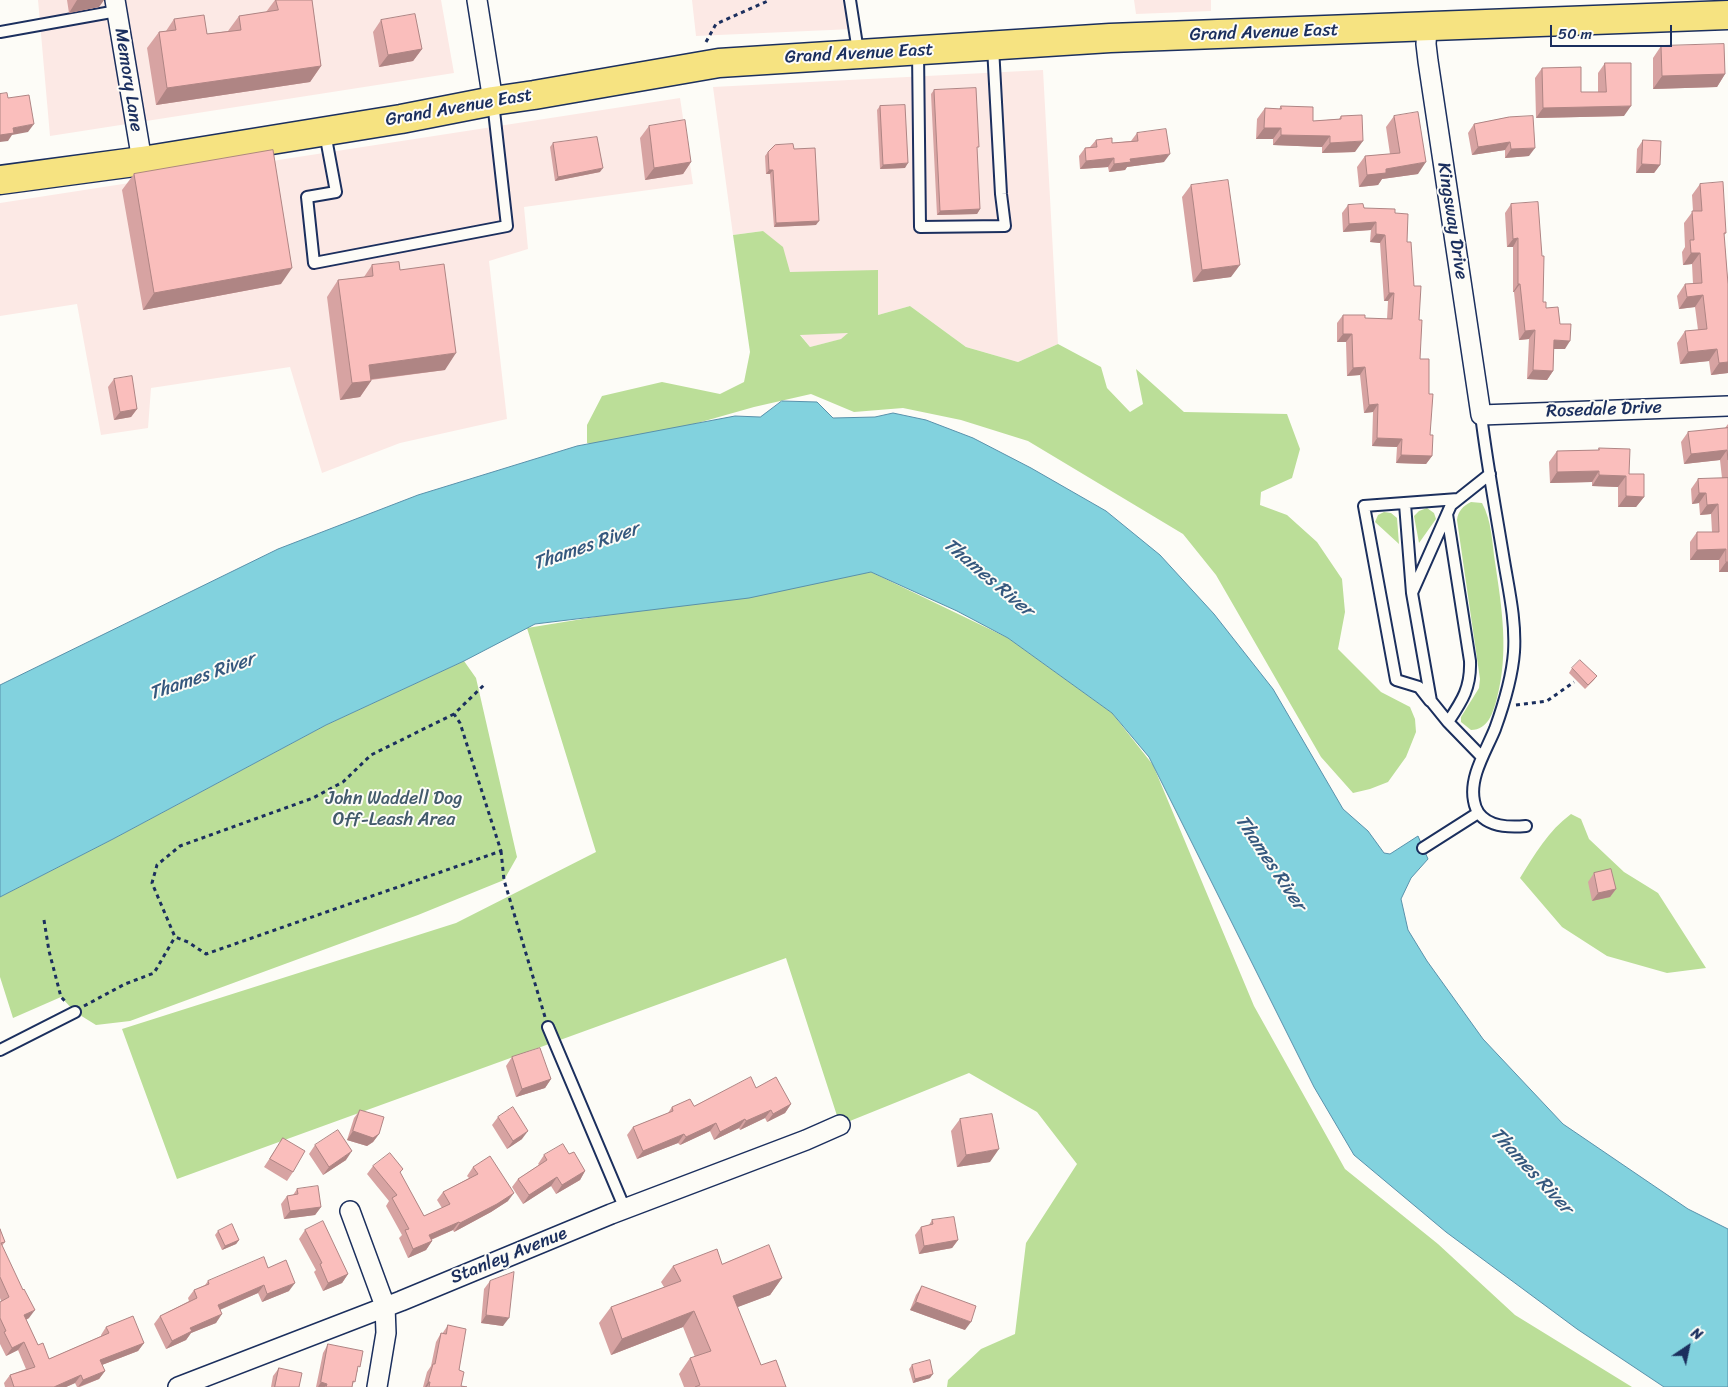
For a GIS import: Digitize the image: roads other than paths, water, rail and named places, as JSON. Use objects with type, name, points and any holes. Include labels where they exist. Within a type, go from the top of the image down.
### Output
[{"type":"main road","name":"Grand Avenue East","points":[[0,180],[142,161],[400,119],[493,101],[719,63],[1110,38],[1728,15]]},
{"type":"street","points":[[477,0],[493,101]]},
{"type":"street","name":"Memory Lane","points":[[116,6],[142,161]]},
{"type":"street","name":"Kingsway Drive","points":[[1427,27],[1426,44],[1428,60],[1481,415]]},
{"type":"street","name":"Rosedale Drive","points":[[1481,415],[1728,406]]},
{"type":"street","name":"Stanley Avenue","points":[[178,1387],[840,1125]]},
{"type":"street","points":[[350,1211],[385,1306],[386,1332],[377,1387]]},
{"type":"lane","points":[[850,0],[857,45],[861,54]]},
{"type":"lane","points":[[0,32],[116,6]]},
{"type":"lane","points":[[918,51],[920,227],[1005,226],[1001,194],[993,46]]},
{"type":"lane","points":[[324,131],[336,192],[307,197],[314,263],[507,226],[493,101]]},
{"type":"lane","points":[[1481,415],[1513,626],[1512,669],[1507,694],[1476,775],[1473,790],[1474,801],[1478,813],[1487,821],[1498,826],[1511,828],[1526,826]]},
{"type":"lane","points":[[1412,594],[1451,505],[1490,474]]},
{"type":"lane","points":[[1458,499],[1364,506],[1396,680],[1419,687],[1448,722],[1482,757]]},
{"type":"lane","points":[[1405,504],[1412,594],[1431,701]]},
{"type":"lane","points":[[1448,514],[1470,661],[1468,689],[1448,722]]},
{"type":"lane","points":[[1423,848],[1478,813]]},
{"type":"lane","points":[[0,1050],[75,1012]]},
{"type":"lane","points":[[548,1027],[625,1209]]},
{"type":"water","name":"Thames River","points":[[782,401],[817,402],[833,418],[875,417],[893,413],[926,420],[973,438],[1031,468],[1106,511],[1160,555],[1214,614],[1273,689],[1343,809],[1368,831],[1384,853],[1390,854],[1418,836],[1428,859],[1411,878],[1401,899],[1408,930],[1427,961],[1483,1039],[1563,1124],[1688,1209],[1728,1229],[1728,1387],[1664,1387],[1577,1329],[1446,1232],[1354,1155],[1314,1087],[1149,757],[1112,713],[1008,638],[957,611],[871,572],[749,598],[535,624],[464,661],[326,725],[0,897],[0,685],[278,549],[418,495],[577,446],[735,416],[760,417]]},
{"type":"park label","name":"John Waddell Dog Off-Leash Area","points":[[394,810]]}]
